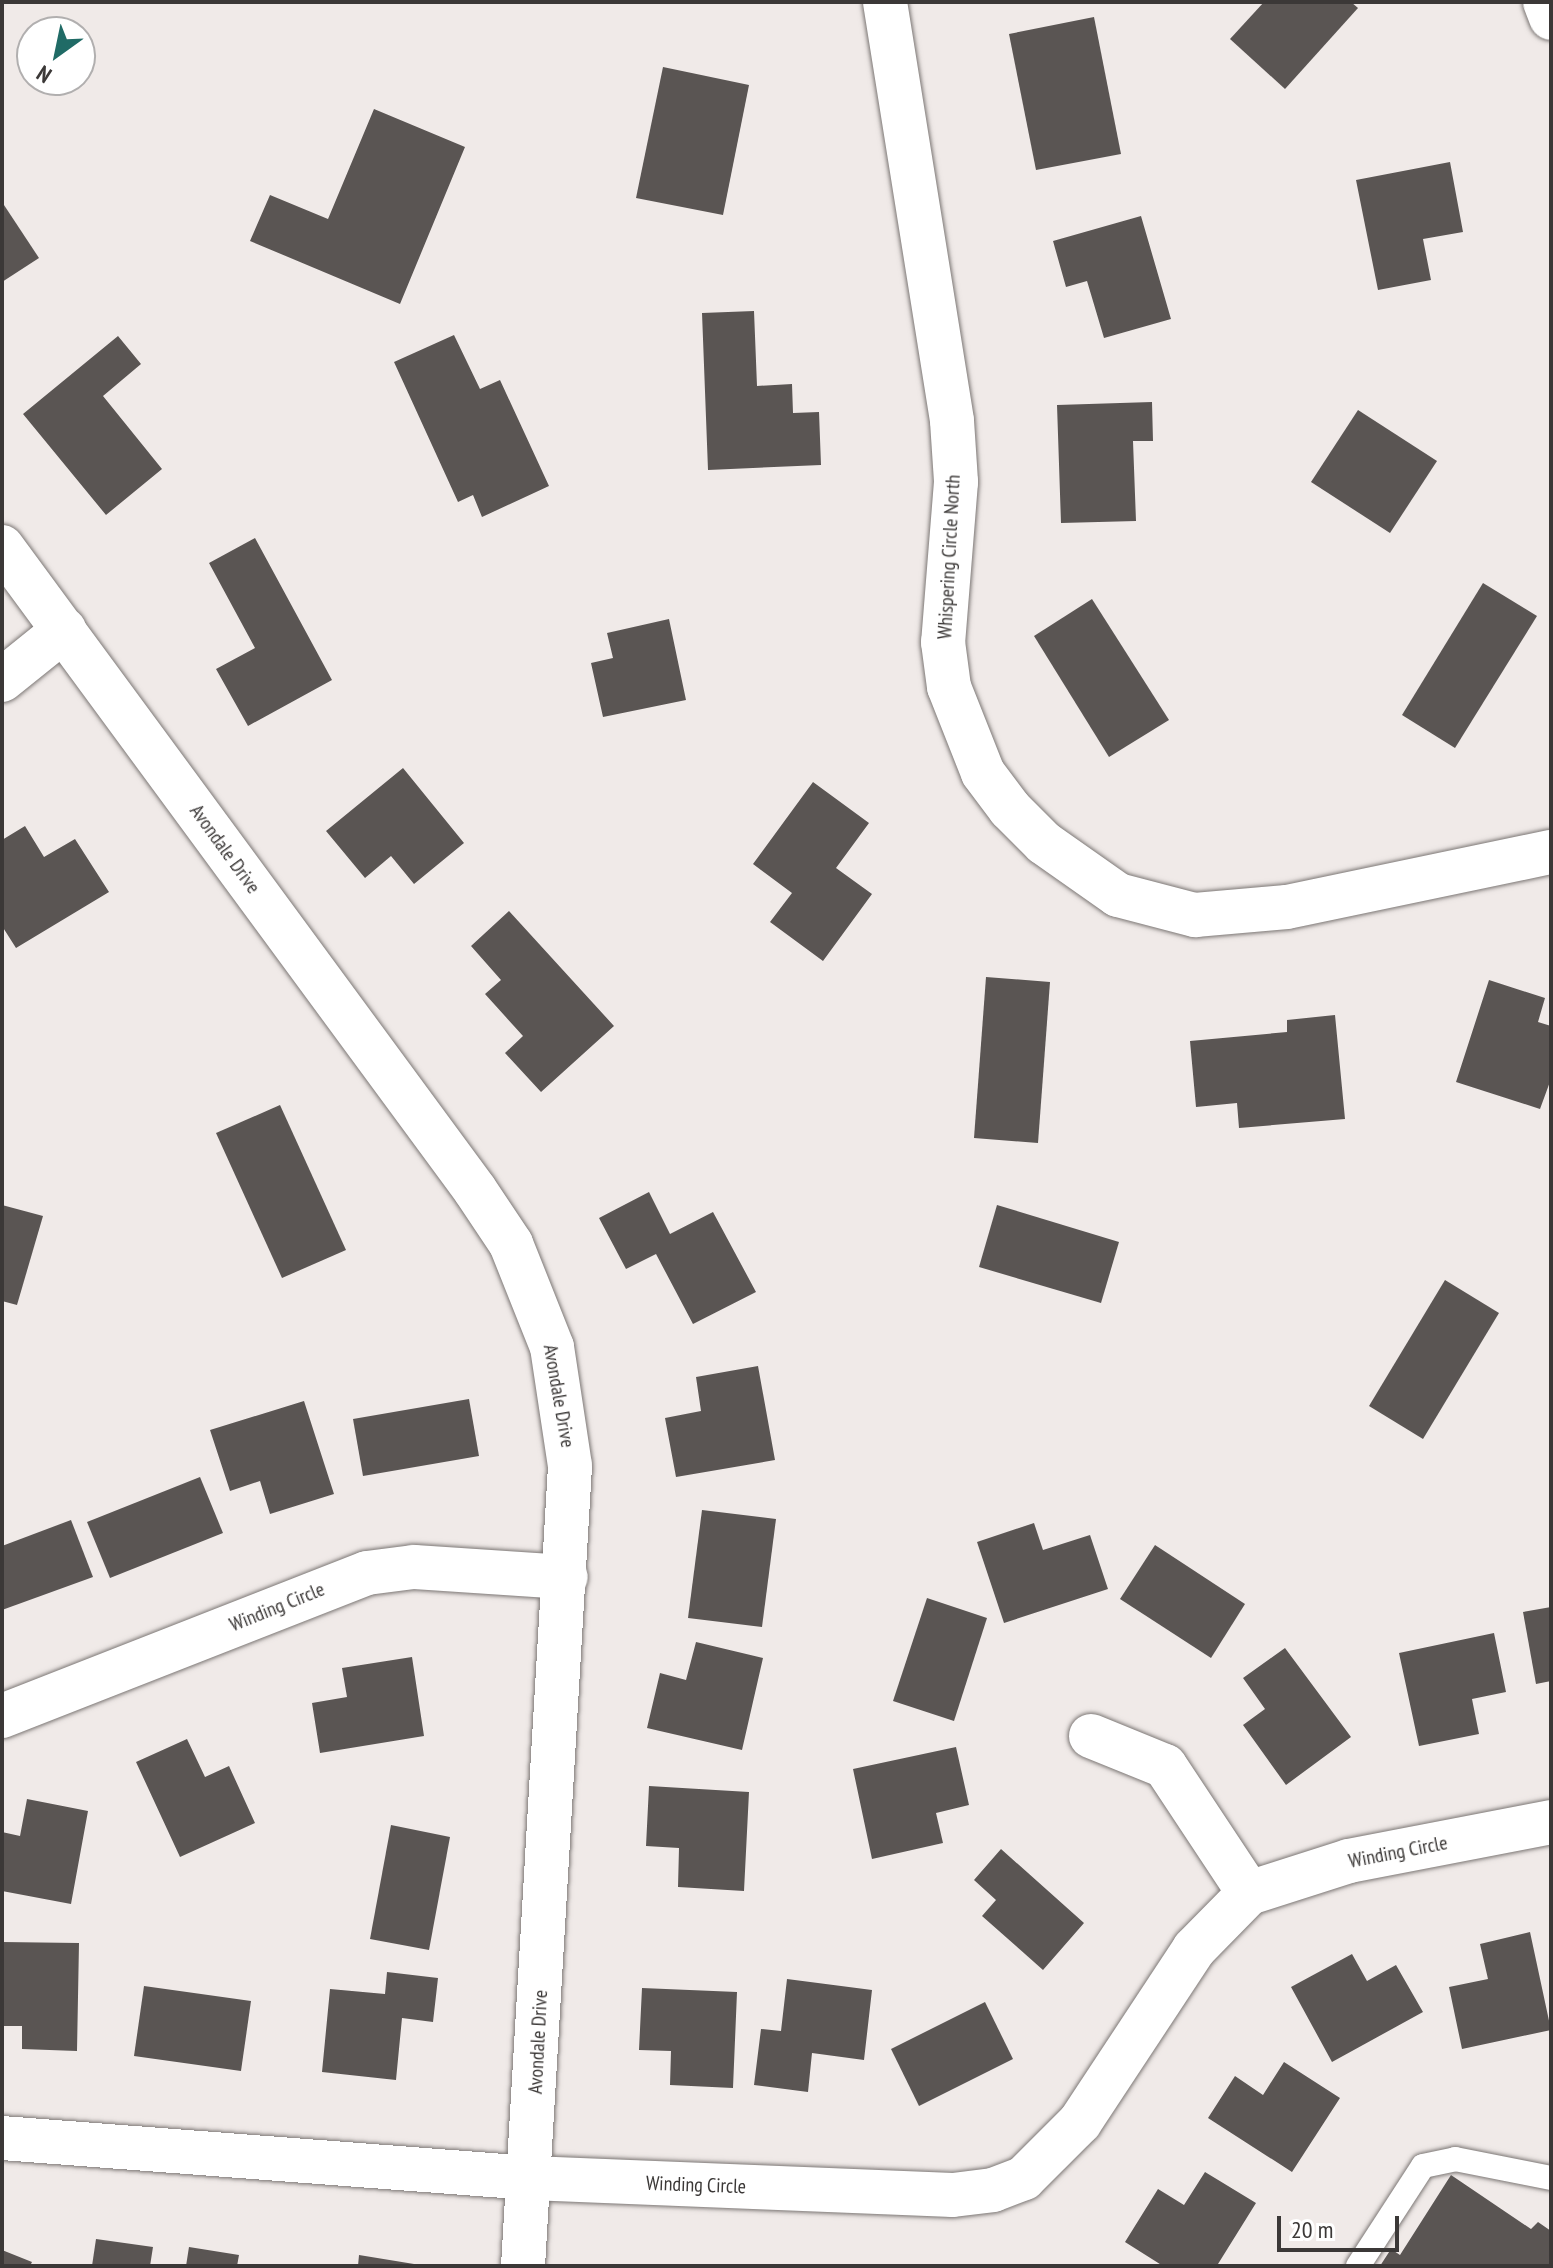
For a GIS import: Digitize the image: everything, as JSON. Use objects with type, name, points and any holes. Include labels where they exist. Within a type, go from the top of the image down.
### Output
[{"type":"street","name":"Whispering Circle North","points":[[885,2],[952,421],[956,482],[943,642],[949,687],[983,773],[1010,809],[1044,843],[1118,895],[1195,915],[1287,907],[1551,852]]},
{"type":"street","points":[[1545,2],[1551,18]]},
{"type":"street","name":"Avondale Drive","points":[[2,547],[511,1244],[552,1347],[563,1398],[570,1466],[566,1577],[523,2266]]},
{"type":"street","points":[[2,680],[64,630]]},
{"type":"street","name":"Winding Circle","points":[[2,1716],[367,1573],[414,1567],[566,1577]]},
{"type":"street","points":[[1091,1736],[1165,1766],[1249,1893]]},
{"type":"street","name":"Winding Circle","points":[[2,2138],[530,2178],[953,2195],[993,2190],[1024,2178],[1080,2122],[1194,1949],[1249,1893],[1349,1861],[1551,1822]]},
{"type":"lane","points":[[1358,2266],[1423,2166],[1455,2159],[1551,2178]]},
{"type":"building","points":[[1264,2],[1351,2],[1358,8],[1285,89],[1230,39]]},
{"type":"building","points":[[1094,17],[1121,154],[1036,170],[1009,34]]},
{"type":"building","points":[[663,67],[749,85],[723,215],[636,198]]},
{"type":"building","points":[[374,109],[465,147],[400,304],[250,241],[270,195],[328,219]]},
{"type":"building","points":[[1450,162],[1463,232],[1423,239],[1431,280],[1378,290],[1356,180]]},
{"type":"building","points":[[2,202],[39,258],[2,282]]},
{"type":"building","points":[[1141,216],[1171,319],[1104,338],[1087,281],[1066,287],[1053,241]]},
{"type":"building","points":[[754,311],[757,386],[792,384],[793,413],[819,412],[821,465],[708,470],[702,313]]},
{"type":"building","points":[[454,335],[480,389],[500,380],[549,486],[482,517],[473,495],[458,502],[394,362]]},
{"type":"building","points":[[118,336],[141,364],[103,396],[162,469],[106,515],[23,414]]},
{"type":"building","points":[[1152,402],[1153,441],[1133,441],[1136,521],[1061,523],[1057,405]]},
{"type":"building","points":[[1358,410],[1437,461],[1390,533],[1311,482]]},
{"type":"building","points":[[255,538],[332,680],[248,726],[216,669],[255,648],[209,563]]},
{"type":"building","points":[[1483,583],[1537,616],[1455,748],[1402,715]]},
{"type":"building","points":[[1092,599],[1169,720],[1109,757],[1034,636]]},
{"type":"building","points":[[669,619],[686,700],[603,717],[591,663],[613,658],[607,633]]},
{"type":"building","points":[[403,768],[464,843],[414,884],[391,856],[365,878],[326,831]]},
{"type":"building","points":[[813,782],[869,823],[836,868],[872,894],[823,961],[770,922],[792,893],[753,864]]},
{"type":"building","points":[[25,826],[44,857],[75,839],[109,892],[16,948],[2,926],[2,840]]},
{"type":"building","points":[[509,911],[614,1026],[541,1092],[505,1053],[523,1036],[485,994],[501,980],[471,946]]},
{"type":"building","points":[[986,977],[1050,982],[1038,1143],[974,1138]]},
{"type":"building","points":[[1489,980],[1545,998],[1538,1022],[1551,1026],[1551,1079],[1540,1109],[1456,1082]]},
{"type":"building","points":[[1335,1015],[1345,1119],[1239,1128],[1237,1103],[1196,1107],[1190,1041],[1287,1032],[1287,1020]]},
{"type":"building","points":[[280,1105],[346,1250],[282,1278],[216,1133]]},
{"type":"building","points":[[649,1192],[670,1234],[713,1212],[756,1292],[693,1324],[656,1254],[626,1269],[599,1218]]},
{"type":"building","points":[[2,1205],[43,1216],[17,1305],[2,1301]]},
{"type":"building","points":[[997,1205],[1119,1242],[1101,1303],[979,1267]]},
{"type":"building","points":[[1445,1280],[1499,1313],[1423,1439],[1369,1406]]},
{"type":"building","points":[[758,1366],[775,1460],[676,1477],[665,1418],[701,1411],[696,1377]]},
{"type":"building","points":[[469,1399],[479,1456],[363,1476],[353,1419]]},
{"type":"building","points":[[304,1401],[334,1494],[270,1514],[260,1481],[230,1491],[210,1430]]},
{"type":"building","points":[[200,1477],[223,1533],[110,1578],[87,1522]]},
{"type":"building","points":[[702,1510],[776,1519],[762,1627],[688,1618]]},
{"type":"building","points":[[71,1520],[93,1577],[2,1610],[2,1546]]},
{"type":"building","points":[[1034,1523],[1043,1550],[1090,1535],[1108,1589],[1004,1623],[977,1542]]},
{"type":"building","points":[[1155,1545],[1245,1604],[1211,1658],[1120,1599]]},
{"type":"building","points":[[927,1598],[987,1618],[954,1721],[893,1701]]},
{"type":"building","points":[[1551,1607],[1551,1681],[1536,1684],[1523,1612]]},
{"type":"building","points":[[1494,1633],[1506,1692],[1472,1699],[1479,1734],[1419,1746],[1399,1653]]},
{"type":"building","points":[[696,1642],[763,1658],[742,1750],[647,1728],[660,1673],[686,1680]]},
{"type":"building","points":[[1285,1648],[1351,1737],[1286,1785],[1243,1725],[1265,1709],[1243,1678]]},
{"type":"building","points":[[412,1657],[424,1736],[320,1753],[312,1703],[347,1697],[342,1668]]},
{"type":"building","points":[[187,1739],[205,1777],[229,1766],[255,1823],[180,1857],[136,1762]]},
{"type":"building","points":[[956,1747],[969,1805],[936,1813],[943,1843],[872,1859],[853,1769]]},
{"type":"building","points":[[649,1786],[749,1792],[744,1891],[678,1887],[679,1848],[646,1846]]},
{"type":"building","points":[[27,1799],[88,1811],[71,1904],[2,1891],[2,1832],[20,1836]]},
{"type":"building","points":[[391,1825],[450,1837],[429,1950],[370,1939]]},
{"type":"building","points":[[1001,1849],[1084,1923],[1043,1970],[982,1916],[996,1900],[974,1880]]},
{"type":"building","points":[[1530,1932],[1551,2030],[1462,2049],[1449,1987],[1488,1979],[1480,1944]]},
{"type":"building","points":[[2,1942],[79,1943],[77,2051],[22,2049],[22,2026],[2,2026]]},
{"type":"building","points":[[1352,1954],[1367,1981],[1396,1965],[1423,2012],[1332,2062],[1291,1987]]},
{"type":"building","points":[[387,1972],[438,1978],[433,2022],[402,2018],[396,2080],[322,2072],[330,1989],[385,1994]]},
{"type":"building","points":[[787,1979],[872,1990],[864,2060],[812,2053],[808,2092],[754,2085],[761,2029],[781,2031]]},
{"type":"building","points":[[144,1986],[251,2001],[241,2071],[134,2056]]},
{"type":"building","points":[[642,1988],[737,1992],[733,2088],[670,2085],[671,2051],[639,2050]]},
{"type":"building","points":[[985,2002],[1013,2059],[919,2106],[891,2049]]},
{"type":"building","points":[[1284,2062],[1340,2098],[1292,2172],[1208,2118],[1235,2076],[1263,2095]]},
{"type":"building","points":[[1205,2172],[1256,2203],[1218,2264],[1163,2266],[1125,2242],[1158,2189],[1184,2205]]},
{"type":"building","points":[[1451,2175],[1531,2229],[1538,2222],[1551,2231],[1551,2266],[1380,2266],[1391,2249],[1400,2255]]},
{"type":"building","points":[[96,2239],[153,2247],[150,2266],[92,2266]]},
{"type":"building","points":[[189,2247],[239,2255],[237,2266],[186,2266]]},
{"type":"building","points":[[2,2250],[32,2262],[30,2266],[2,2266]]},
{"type":"building","points":[[359,2255],[414,2264],[414,2266],[358,2266]]}]
